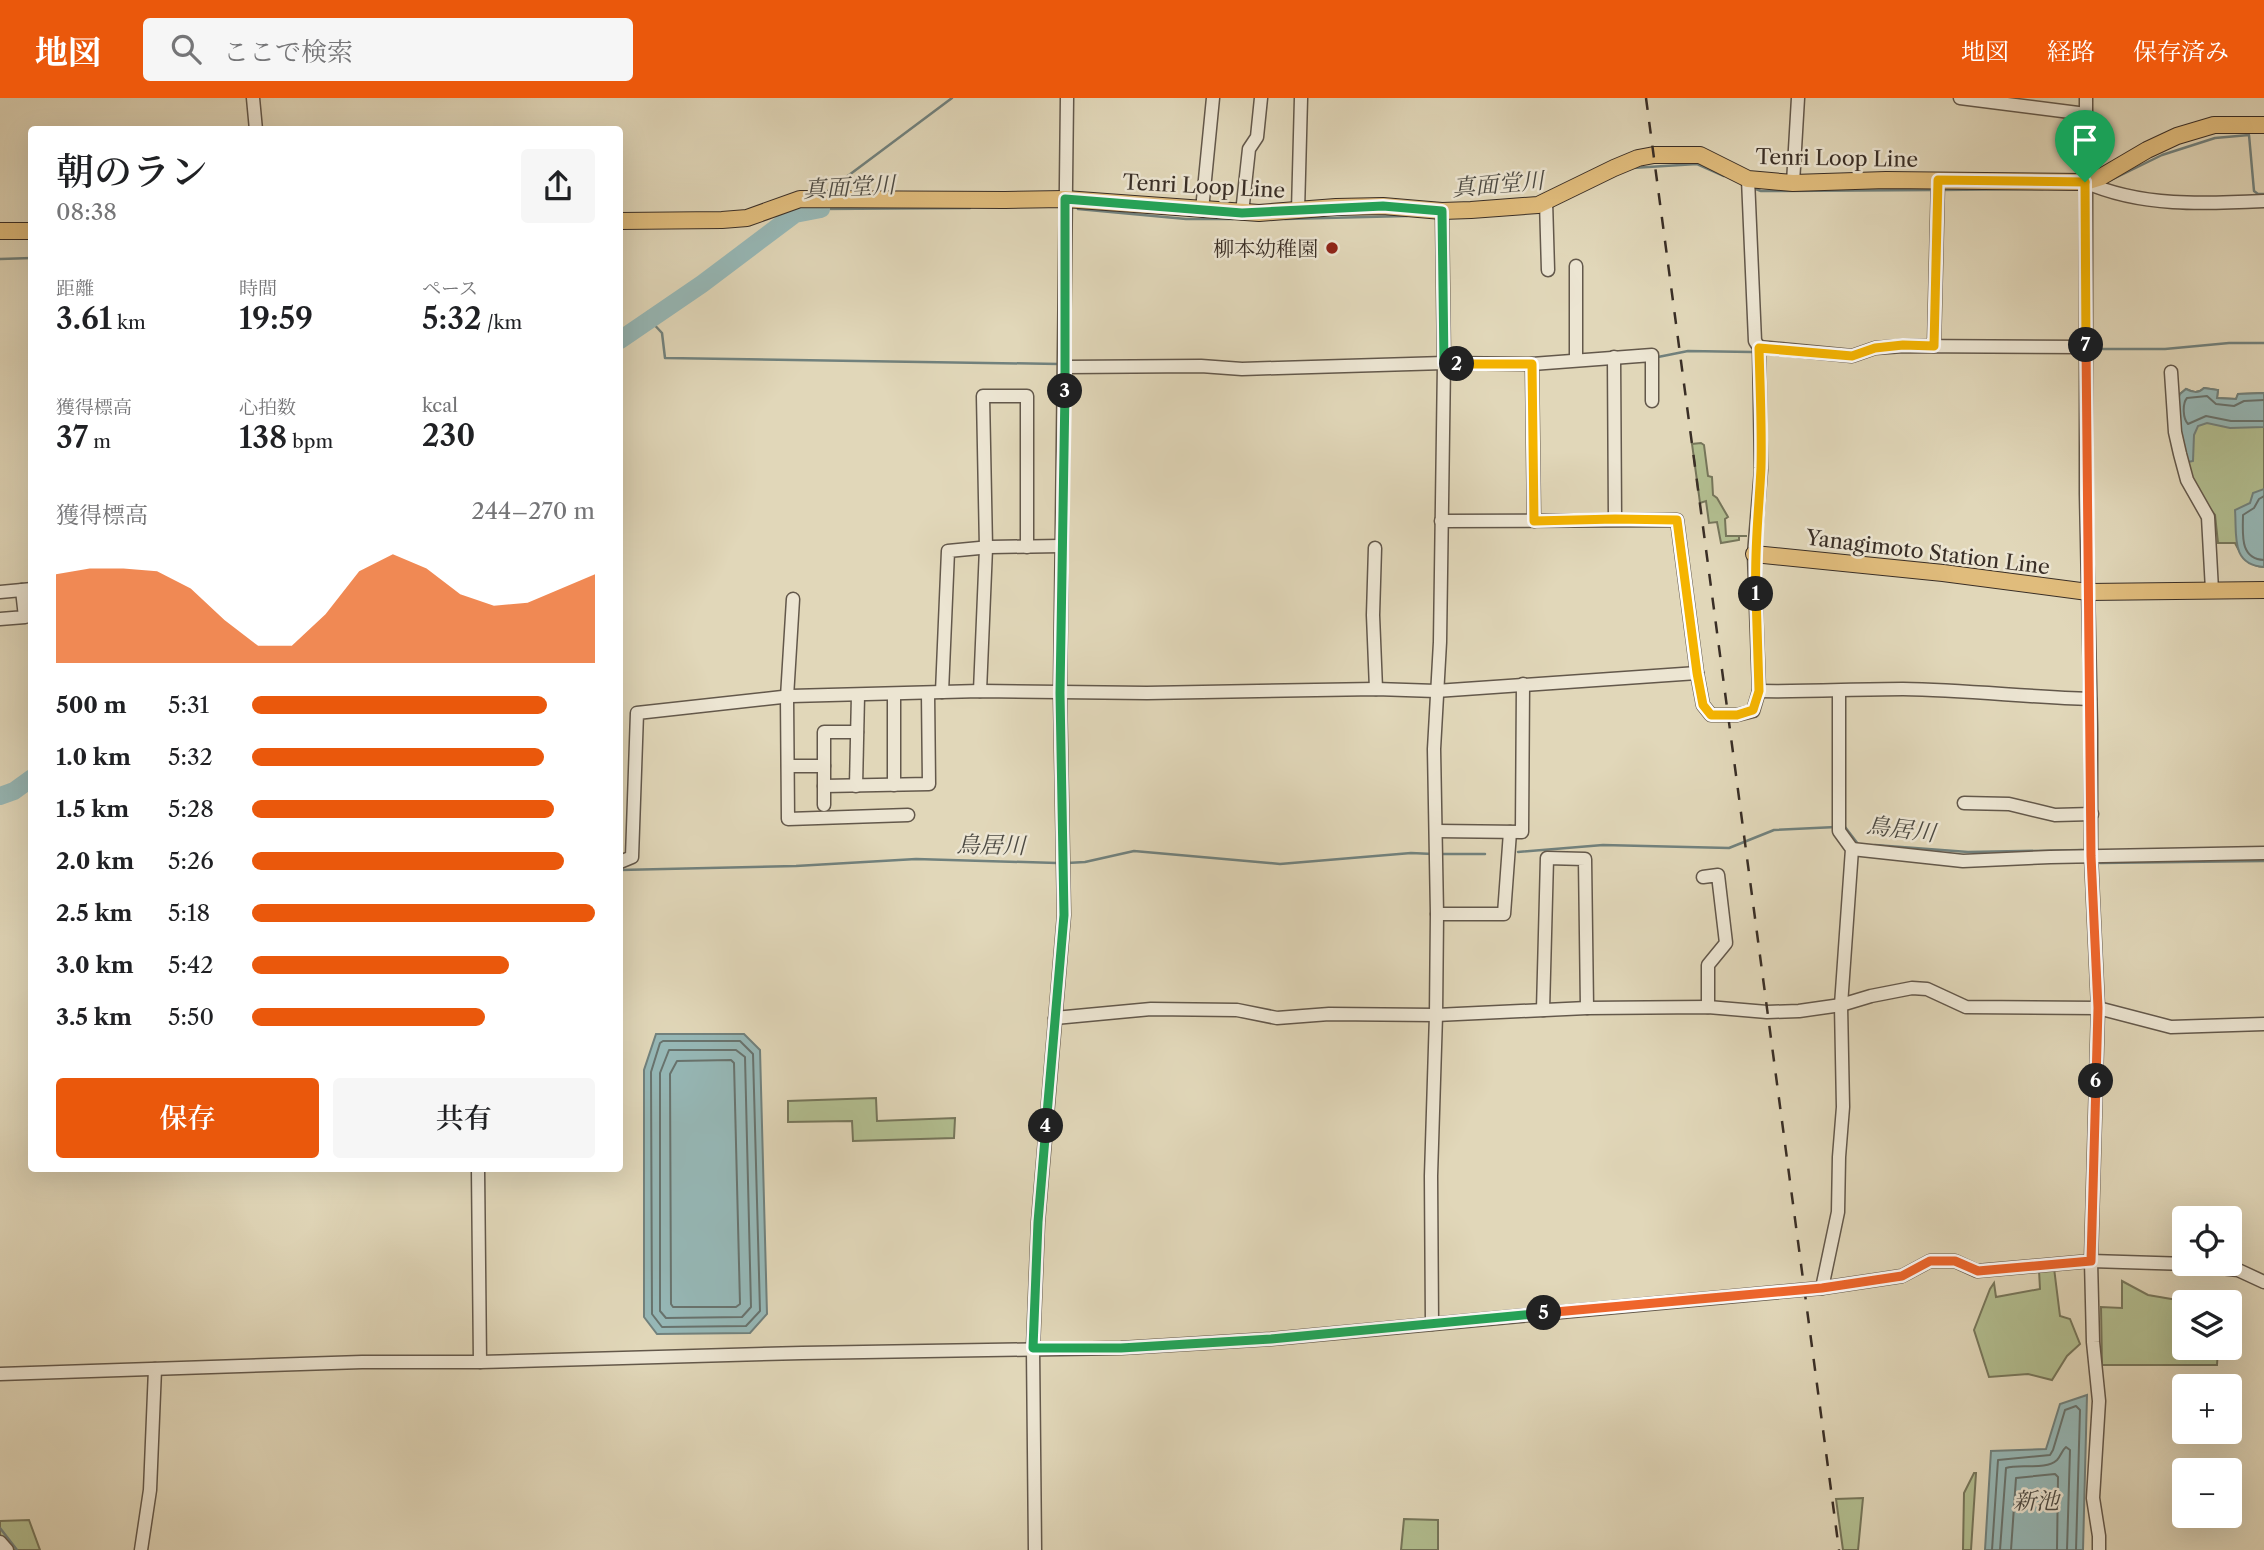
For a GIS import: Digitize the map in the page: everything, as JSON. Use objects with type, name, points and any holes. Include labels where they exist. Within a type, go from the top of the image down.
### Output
[{"type":"main road","name":"Tenri Loop Line","points":[[623,221],[747,218],[800,199],[1065,199],[1242,213],[1336,207],[1383,206],[1442,211],[1538,205],[1614,168],[1654,155],[1700,155],[1748,179],[1793,183],[1938,180],[2085,182],[2101,177],[2177,136],[2214,125],[2264,125]]},
{"type":"main road","points":[[0,231],[28,230]]},
{"type":"main road","name":"Yanagimoto Station Line","points":[[1754,554],[1943,573],[2088,592],[2264,590]]},
{"type":"street","points":[[253,98],[256,126]]},
{"type":"street","points":[[1035,1550],[1033,1348],[1038,1222],[1064,915],[1060,693],[1067,98]]},
{"type":"street","points":[[1202,210],[1213,98]]},
{"type":"street","points":[[1242,213],[1249,149],[1257,136],[1261,98]]},
{"type":"street","points":[[1298,211],[1301,98]]},
{"type":"street","points":[[1793,183],[1798,98]]},
{"type":"street","points":[[1960,98],[2086,114]]},
{"type":"street","points":[[2086,98],[2091,856],[2098,1008],[2091,1261],[2092,1342],[2099,1401],[2093,1497],[2099,1550]]},
{"type":"street","points":[[1441,521],[1677,520],[1703,705],[1711,715],[1737,715],[1753,710],[1759,691],[1754,554],[1760,470],[1759,348],[1755,341],[1748,179]]},
{"type":"street","points":[[1934,346],[1938,180]]},
{"type":"street","points":[[2085,182],[2098,188],[2158,202],[2264,201]]},
{"type":"street","points":[[1546,201],[1548,270]]},
{"type":"street","points":[[1432,1324],[1430,1176],[1437,914],[1434,749],[1440,642],[1444,363],[1442,211]]},
{"type":"street","points":[[1576,265],[1576,359]]},
{"type":"street","points":[[1759,348],[1852,356],[1875,348],[1903,345],[2086,347]]},
{"type":"street","points":[[1065,367],[1201,366],[1242,369],[1444,363],[1532,364],[1652,355],[1652,401]]},
{"type":"street","points":[[1615,357],[1615,519]]},
{"type":"street","points":[[1532,364],[1534,521]]},
{"type":"street","points":[[2171,372],[2175,432],[2180,454],[2187,480],[2208,517],[2212,590]]},
{"type":"street","points":[[980,691],[986,548],[984,396],[1027,397],[1027,547]]},
{"type":"street","points":[[824,786],[929,784],[948,551],[1061,546]]},
{"type":"street","points":[[1375,548],[1373,615],[1377,689]]},
{"type":"street","points":[[0,592],[27,589],[25,617],[0,620]]},
{"type":"street","points":[[793,599],[787,697],[788,819],[908,815]]},
{"type":"street","points":[[623,861],[632,857],[637,713],[787,697],[980,691],[1436,691],[1697,673]]},
{"type":"street","points":[[1437,831],[1522,832],[1523,684]]},
{"type":"street","points":[[1759,691],[1900,689],[2090,698]]},
{"type":"street","points":[[1822,1288],[1838,1212],[1843,1107],[1841,1005],[1852,849],[1839,828],[1839,691]]},
{"type":"street","points":[[894,694],[894,785]]},
{"type":"street","points":[[856,786],[858,695]]},
{"type":"street","points":[[824,805],[824,732],[857,732]]},
{"type":"street","points":[[788,766],[824,766]]},
{"type":"street","points":[[1964,803],[2009,804],[2055,815],[2092,814]]},
{"type":"street","points":[[1437,914],[1504,914],[1510,832]]},
{"type":"street","points":[[1852,849],[1963,861],[2264,853]]},
{"type":"street","points":[[1543,1010],[1547,858],[1585,859],[1587,1008]]},
{"type":"street","points":[[1703,877],[1718,874],[1726,943],[1708,965],[1708,1007]]},
{"type":"street","points":[[1055,1018],[1150,1009],[1237,1010],[1277,1017],[1329,1014],[1436,1015],[1587,1008],[1708,1007],[1767,1012],[1799,1011],[1841,1005],[1912,988],[1927,989],[1966,1007],[2098,1008],[2171,1027],[2264,1024]]},
{"type":"street","points":[[478,1172],[480,1362]]},
{"type":"street","points":[[0,1374],[362,1362],[480,1362],[1121,1348],[1271,1339],[1822,1288],[1902,1276],[1930,1261],[1955,1261],[1978,1271],[2091,1261],[2188,1264],[2238,1270],[2264,1282]]},
{"type":"street","points":[[141,1550],[150,1490],[155,1369]]},
{"type":"street","points":[[0,1542],[7,1550]]},
{"type":"green space","points":[[2204,388],[2218,390],[2217,398],[2236,399],[2238,394],[2264,393],[2264,567],[2246,560],[2235,543],[2218,543],[2215,515],[2204,502],[2184,463],[2180,394],[2186,389],[2195,392]]},
{"type":"green space","points":[[1692,444],[1704,445],[1708,476],[1712,477],[1713,495],[1728,517],[1725,519],[1726,536],[1739,536],[1739,540],[1721,543],[1717,522],[1709,523],[1706,501],[1700,503]]},
{"type":"green space","points":[[876,1098],[877,1121],[955,1118],[954,1138],[853,1141],[852,1121],[788,1122],[788,1101]]},
{"type":"green space","points":[[2054,1268],[2060,1316],[2070,1319],[2080,1344],[2067,1356],[2052,1380],[2028,1374],[1989,1377],[1974,1330],[1990,1289],[1994,1283],[1996,1297],[2040,1289],[2039,1270]]},
{"type":"green space","points":[[2122,1281],[2148,1295],[2172,1299],[2172,1360],[2217,1360],[2217,1365],[2102,1365],[2101,1307],[2122,1308]]},
{"type":"green space","points":[[1974,1473],[1971,1550],[1963,1550],[1964,1493]]},
{"type":"green space","points":[[1863,1498],[1858,1550],[1843,1550],[1836,1499]]},
{"type":"green space","points":[[1404,1519],[1438,1520],[1438,1550],[1401,1550]]},
{"type":"green space","points":[[29,1520],[40,1550],[2,1550],[0,1521]]},
{"type":"water","points":[[2204,388],[2218,390],[2217,398],[2236,399],[2238,394],[2264,393],[2264,427],[2230,428],[2207,423],[2198,426],[2194,435],[2193,461],[2184,463],[2177,402],[2186,389],[2195,392]]},
{"type":"water","points":[[2264,489],[2264,567],[2245,561],[2240,554],[2236,538],[2235,510],[2250,503],[2253,493]]},
{"type":"water","points":[[656,1034],[744,1034],[760,1050],[767,1314],[750,1333],[657,1334],[644,1317],[644,1070]]},
{"type":"water","name":"新池","points":[[2087,1395],[2083,1550],[1985,1550],[1991,1451],[2046,1449],[2060,1404]]},
{"type":"waterway","points":[[825,193],[952,98]]},
{"type":"waterway","name":"真面堂川","points":[[2111,180],[2162,155],[2215,138],[2249,135],[2254,191],[2264,194]]},
{"type":"waterway","name":"真面堂川","points":[[1632,168],[1697,164],[1724,176]]},
{"type":"waterway","name":"真面堂川","points":[[1753,188],[1761,191],[1934,190]]},
{"type":"waterway","name":"真面堂川","points":[[1941,190],[2043,189]]},
{"type":"waterway","name":"真面堂川","points":[[821,209],[970,208]]},
{"type":"waterway","name":"真面堂川","points":[[623,338],[702,284],[795,214],[821,209]]},
{"type":"waterway","name":"真面堂川","points":[[1078,209],[1186,219],[1233,219]]},
{"type":"waterway","name":"真面堂川","points":[[1285,219],[1407,216]]},
{"type":"waterway","name":"真面堂川","points":[[0,259],[28,258]]},
{"type":"waterway","points":[[649,319],[662,333],[665,358],[1059,364]]},
{"type":"waterway","points":[[2091,349],[2165,349],[2229,343],[2264,343]]},
{"type":"waterway","points":[[1658,357],[1688,351],[1752,352]]},
{"type":"waterway","points":[[0,796],[14,791],[28,781]]},
{"type":"waterway","name":"鳥居川","points":[[1518,852],[1603,845],[1729,848],[1774,830],[1836,827]]},
{"type":"waterway","name":"鳥居川","points":[[1842,827],[1845,827],[1858,844]]},
{"type":"waterway","name":"鳥居川","points":[[1875,845],[1968,852],[2082,850]]},
{"type":"waterway","name":"鳥居川","points":[[1067,863],[1085,862],[1134,851],[1280,864],[1411,853],[1433,854]]},
{"type":"waterway","name":"鳥居川","points":[[1439,854],[1485,854]]},
{"type":"waterway","name":"鳥居川","points":[[623,870],[796,866],[916,859],[1057,863]]},
{"type":"waterway","name":"鳥居川","points":[[2100,863],[2264,861]]},
{"type":"waterway","points":[[0,1528],[17,1550]]},
{"type":"railway","points":[[1646,98],[1839,1550]]},
{"type":"place","name":"柳本幼稚園","points":[[1332,248]]},
{"type":"route","points":[[1938,180],[2085,182],[2091,856],[2098,1008],[2091,1261],[1978,1271],[1955,1261],[1930,1261],[1902,1276],[1822,1288],[1271,1339],[1121,1348],[1033,1348],[1038,1222],[1064,915],[1060,693],[1065,199],[1242,213],[1383,206],[1442,211],[1444,363],[1532,364],[1534,521],[1677,520],[1703,705],[1711,715],[1737,715],[1753,710],[1759,691],[1754,554],[1760,470],[1759,348],[1852,356],[1875,348],[1934,346],[1938,180]]}]
